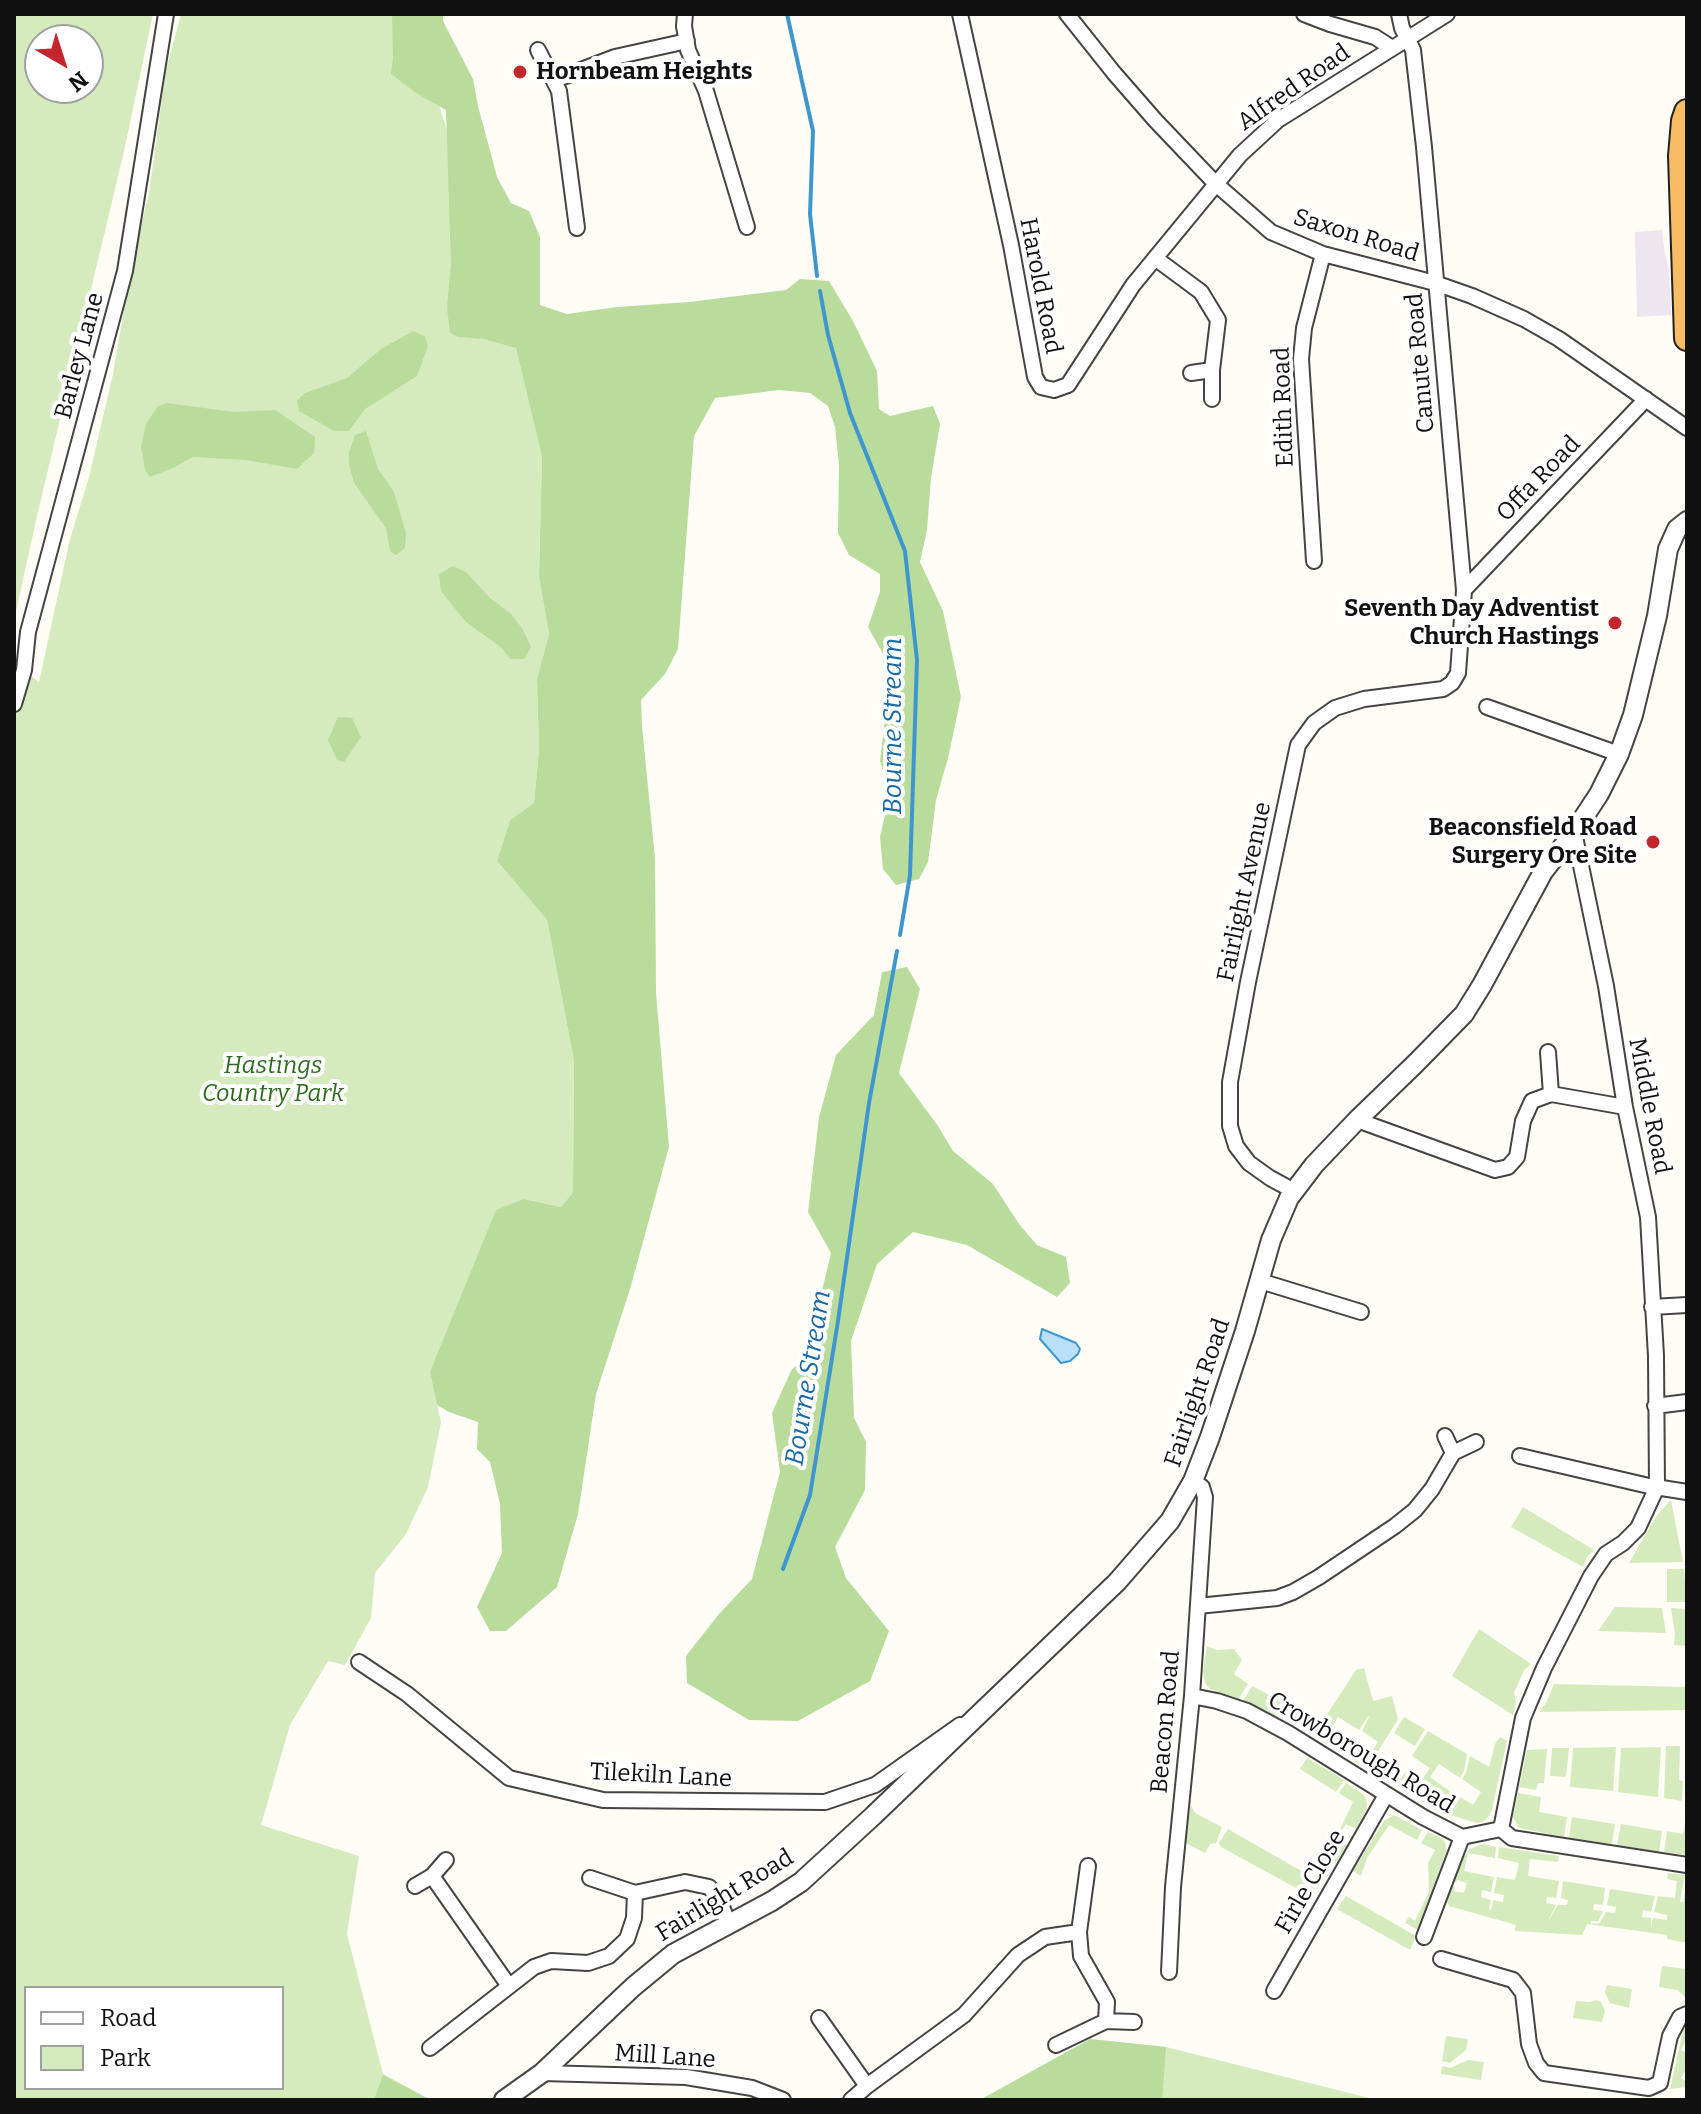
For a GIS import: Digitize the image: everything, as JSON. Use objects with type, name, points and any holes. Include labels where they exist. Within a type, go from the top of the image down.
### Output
[{"type":"highway","points":[[1687,112],[1681,156],[1687,338]]},
{"type":"street","name":"Barley Lane","points":[[14,704],[24,670],[28,632],[125,271],[166,14]]},
{"type":"street","points":[[685,14],[688,50],[706,91],[747,227]]},
{"type":"street","name":"Harold Road","points":[[960,14],[1011,245],[1035,377],[1041,387],[1054,390],[1068,385],[1133,285],[1216,184]]},
{"type":"street","name":"Saxon Road","points":[[1067,14],[1114,73],[1216,184],[1271,232],[1323,254],[1435,283],[1524,319],[1559,339],[1687,428]]},
{"type":"street","points":[[1304,14],[1375,37],[1392,48]]},
{"type":"street","name":"Canute Road","points":[[1399,14],[1413,50],[1424,147],[1464,590],[1458,673],[1452,683]]},
{"type":"street","name":"Alfred Road","points":[[1216,184],[1240,155],[1278,120],[1447,14]]},
{"type":"street","points":[[555,80],[605,60],[687,41]]},
{"type":"street","points":[[538,50],[559,91],[577,228]]},
{"type":"street","name":"Edith Road","points":[[1314,561],[1301,359],[1304,328],[1323,254]]},
{"type":"street","points":[[1155,258],[1201,292],[1218,320],[1212,399]]},
{"type":"street","points":[[1191,373],[1212,370]]},
{"type":"street","name":"Offa Road","points":[[1464,590],[1646,399]]},
{"type":"street","name":"Fairlight Road","points":[[504,2100],[542,2073],[633,1987],[673,1954],[801,1882],[1117,1582],[1170,1521],[1193,1481],[1210,1437],[1271,1240],[1294,1191],[1357,1120],[1464,1014],[1543,872],[1599,794],[1619,754],[1633,715],[1657,616],[1668,549],[1677,529],[1687,521]]},
{"type":"street","name":"Fairlight Avenue","points":[[1294,1191],[1249,1163],[1236,1146],[1230,1126],[1230,1082],[1298,745],[1314,723],[1335,708],[1364,699],[1443,689],[1452,683]]},
{"type":"street","points":[[1487,707],[1619,754]]},
{"type":"street","name":"Middle Road","points":[[1574,832],[1648,1217],[1656,1356],[1657,1487]]},
{"type":"street","points":[[1548,1052],[1551,1094]]},
{"type":"street","points":[[1357,1120],[1495,1170],[1508,1167],[1517,1157],[1523,1121],[1532,1101],[1551,1094],[1625,1107]]},
{"type":"street","points":[[1260,1281],[1361,1312]]},
{"type":"street","points":[[1652,1307],[1687,1305]]},
{"type":"street","points":[[1655,1406],[1687,1402]]},
{"type":"street","points":[[1445,1436],[1453,1453]]},
{"type":"street","points":[[1198,1606],[1277,1598],[1319,1577],[1415,1510],[1432,1489],[1453,1453],[1476,1442]]},
{"type":"street","points":[[1520,1456],[1687,1492]]},
{"type":"street","name":"Beacon Road","points":[[1169,1972],[1173,1887],[1192,1696],[1205,1497],[1202,1487],[1193,1481]]},
{"type":"street","points":[[1657,1487],[1638,1528],[1606,1554],[1591,1576],[1544,1668],[1523,1718],[1501,1829],[1512,1838],[1687,1865]]},
{"type":"street","name":"Tilekiln Lane","points":[[359,1662],[407,1694],[509,1778],[603,1800],[825,1802],[875,1785],[950,1731],[978,1715]]},
{"type":"street","name":"Crowborough Road","points":[[1192,1696],[1247,1711],[1462,1837],[1501,1829]]},
{"type":"street","name":"Firle Close","points":[[1274,1991],[1386,1795]]},
{"type":"street","name":"Crowborough Road","points":[[1424,1937],[1462,1837]]},
{"type":"street","points":[[415,1886],[432,1876],[446,1860]]},
{"type":"street","points":[[1088,1866],[1079,1932],[1081,1956],[1107,2002],[1106,2021]]},
{"type":"street","points":[[432,1876],[509,1986]]},
{"type":"street","points":[[590,1878],[635,1893],[685,1882],[709,1887],[719,1898],[728,1923]]},
{"type":"street","points":[[430,2048],[534,1967],[551,1961],[588,1963],[609,1956],[627,1939],[634,1918],[635,1893]]},
{"type":"street","points":[[851,2100],[964,2015],[1018,1955],[1045,1937],[1079,1932]]},
{"type":"street","points":[[1441,1959],[1513,1980],[1523,1993],[1529,2044],[1536,2063],[1544,2073],[1649,2088],[1660,2083],[1670,2036],[1680,2017],[1687,2014]]},
{"type":"street","points":[[819,2018],[867,2086]]},
{"type":"street","points":[[1056,2045],[1106,2021],[1134,2022]]},
{"type":"street","name":"Mill Lane","points":[[542,2073],[686,2077],[752,2088],[783,2100]]},
{"type":"shaded area","points":[[1662,230],[1669,268],[1671,315],[1637,317],[1635,232]]},
{"type":"green space","points":[[14,14],[153,14],[124,151],[14,621]]},
{"type":"green space","name":"Hastings Country Park","points":[[181,14],[410,14],[516,347],[542,457],[539,577],[549,634],[537,679],[539,750],[534,803],[510,820],[497,861],[547,920],[574,1061],[573,1192],[561,1207],[524,1199],[430,1372],[441,1422],[428,1487],[406,1534],[375,1573],[371,1618],[345,1665],[328,1661],[290,1725],[261,1825],[359,1856],[347,1934],[383,2074],[431,2100],[14,2100],[14,663],[39,682],[70,539],[89,477],[113,374],[132,263],[149,193],[166,70]]},
{"type":"green space","points":[[392,14],[443,14],[443,21],[473,79],[497,177],[511,203],[529,211],[540,237],[540,305],[567,314],[786,290],[800,279],[829,281],[877,371],[879,409],[890,416],[933,406],[940,424],[920,562],[943,611],[961,697],[936,800],[928,862],[919,879],[896,885],[883,869],[880,837],[890,793],[880,761],[889,687],[883,654],[868,627],[880,592],[880,574],[849,555],[838,533],[839,465],[835,427],[828,406],[810,393],[779,390],[715,398],[694,436],[678,649],[665,674],[641,700],[655,858],[656,993],[669,1147],[630,1289],[596,1394],[578,1514],[557,1587],[506,1631],[490,1631],[477,1607],[502,1553],[500,1504],[490,1462],[477,1449],[478,1422],[437,1405],[430,1372],[496,1210],[524,1199],[561,1207],[573,1192],[574,1061],[547,920],[497,861],[510,820],[534,803],[539,750],[537,679],[549,634],[539,577],[542,457],[516,348],[450,333],[447,308],[451,263],[446,110],[391,74]]},
{"type":"green space","points":[[413,331],[425,336],[428,346],[417,376],[365,409],[349,431],[334,431],[299,411],[297,401],[305,393],[347,378],[381,349]]},
{"type":"green space","points":[[167,403],[234,412],[275,410],[315,437],[314,453],[297,469],[246,460],[193,457],[150,477],[145,470],[141,446],[146,424],[158,406]]},
{"type":"green space","points":[[366,431],[378,469],[394,492],[406,533],[405,548],[396,555],[390,551],[386,528],[354,483],[349,465],[349,452],[355,435]]},
{"type":"green space","points":[[452,566],[466,572],[522,628],[531,647],[524,659],[510,659],[502,648],[466,622],[441,591],[439,575]]},
{"type":"green space","points":[[338,717],[352,718],[361,737],[344,762],[337,760],[328,740]]},
{"type":"green space","points":[[907,967],[920,989],[899,1073],[953,1151],[993,1184],[1037,1245],[1066,1257],[1070,1283],[1057,1297],[967,1245],[913,1232],[877,1264],[851,1341],[854,1418],[866,1442],[865,1490],[835,1547],[846,1578],[889,1631],[870,1681],[798,1721],[749,1720],[687,1683],[686,1656],[752,1579],[780,1472],[772,1413],[791,1371],[807,1353],[831,1253],[808,1212],[819,1117],[836,1055],[874,1015],[882,972]]},
{"type":"green space","points":[[1671,1500],[1683,1562],[1629,1563],[1657,1515]]},
{"type":"green space","points":[[1523,1507],[1594,1550],[1583,1567],[1511,1527]]},
{"type":"green space","points":[[1667,1569],[1684,1569],[1687,1602],[1667,1602]]},
{"type":"green space","points":[[1615,1607],[1662,1608],[1666,1633],[1598,1631]]},
{"type":"green space","points":[[1671,1608],[1687,1609],[1687,1646],[1674,1645]]},
{"type":"green space","points":[[1479,1629],[1531,1664],[1524,1670],[1514,1693],[1516,1702],[1513,1715],[1452,1676]]},
{"type":"green space","points":[[1207,1646],[1217,1650],[1234,1649],[1242,1660],[1234,1674],[1248,1684],[1238,1700],[1210,1689],[1205,1683],[1203,1672]]},
{"type":"green space","points":[[1364,1668],[1373,1701],[1392,1696],[1398,1719],[1367,1769],[1348,1757],[1356,1744],[1371,1753],[1378,1742],[1362,1731],[1368,1716],[1359,1730],[1338,1717],[1331,1728],[1354,1743],[1346,1756],[1313,1736],[1356,1670]]},
{"type":"green space","points":[[1554,1684],[1687,1687],[1687,1710],[1539,1712]]},
{"type":"green space","points":[[1252,1686],[1286,1704],[1276,1717],[1242,1703]]},
{"type":"green space","points":[[1404,1717],[1425,1729],[1415,1746],[1394,1733]]},
{"type":"green space","points":[[1428,1731],[1467,1754],[1460,1778],[1439,1764],[1430,1777],[1454,1794],[1441,1812],[1396,1786],[1406,1771],[1421,1781],[1430,1768],[1412,1756]]},
{"type":"green space","points":[[1500,1737],[1507,1741],[1489,1816],[1477,1823],[1443,1813],[1457,1795],[1473,1805],[1481,1792],[1462,1779],[1470,1756],[1489,1767]]},
{"type":"green space","points":[[1666,1746],[1680,1746],[1682,1801],[1664,1798]]},
{"type":"green space","points":[[1616,1747],[1613,1791],[1570,1787],[1573,1748]]},
{"type":"green space","points":[[1661,1747],[1658,1797],[1618,1792],[1621,1748]]},
{"type":"green space","points":[[1552,1748],[1569,1748],[1566,1777],[1550,1776]]},
{"type":"green space","points":[[1547,1749],[1544,1783],[1538,1783],[1536,1790],[1519,1787],[1527,1750]]},
{"type":"green space","points":[[1381,1754],[1403,1769],[1392,1783],[1370,1770]]},
{"type":"green space","points":[[1307,1758],[1344,1780],[1336,1792],[1300,1769]]},
{"type":"green space","points":[[1346,1783],[1364,1795],[1367,1808],[1356,1829],[1346,1824],[1337,1837],[1347,1845],[1335,1864],[1326,1859],[1353,1802],[1339,1793]]},
{"type":"green space","points":[[1518,1793],[1541,1797],[1539,1812],[1567,1817],[1564,1837],[1519,1828],[1513,1817]]},
{"type":"green space","points":[[1191,1805],[1195,1813],[1222,1827],[1216,1843],[1210,1844],[1205,1853],[1184,1842]]},
{"type":"green space","points":[[1687,1813],[1687,1855],[1664,1852],[1667,1831],[1683,1834]]},
{"type":"green space","points":[[1394,1815],[1422,1830],[1417,1840],[1389,1825],[1367,1858],[1361,1876],[1353,1871],[1384,1821]]},
{"type":"green space","points":[[1572,1817],[1615,1824],[1612,1844],[1569,1838]]},
{"type":"green space","points":[[1621,1824],[1662,1831],[1659,1852],[1617,1845]]},
{"type":"green space","points":[[1228,1829],[1317,1880],[1312,1894],[1221,1847],[1219,1843]]},
{"type":"green space","points":[[1428,1832],[1443,1839],[1446,1852],[1418,1930],[1405,1923],[1409,1917],[1415,1921],[1429,1892],[1428,1863],[1435,1850],[1421,1843]]},
{"type":"green space","points":[[1482,1844],[1496,1847],[1495,1858],[1468,1853],[1464,1871],[1494,1877],[1491,1892],[1482,1890],[1481,1897],[1491,1900],[1491,1910],[1493,1900],[1503,1902],[1504,1895],[1494,1893],[1497,1877],[1515,1880],[1519,1863],[1498,1858],[1499,1847],[1559,1856],[1558,1862],[1530,1859],[1528,1876],[1559,1881],[1556,1898],[1547,1897],[1546,1903],[1556,1905],[1547,1923],[1558,1905],[1567,1905],[1568,1900],[1561,1898],[1563,1881],[1605,1888],[1603,1905],[1594,1904],[1593,1910],[1603,1911],[1598,1921],[1591,1921],[1591,1924],[1600,1923],[1606,1912],[1615,1913],[1616,1907],[1607,1905],[1610,1889],[1655,1896],[1651,1912],[1643,1910],[1642,1917],[1651,1918],[1651,1927],[1653,1918],[1667,1920],[1667,1915],[1654,1912],[1658,1896],[1675,1898],[1677,1881],[1667,1879],[1668,1873],[1685,1875],[1680,1902],[1683,1902],[1687,1878],[1687,1943],[1667,1939],[1667,1935],[1587,1924],[1582,1935],[1514,1931],[1516,1925],[1449,1906],[1446,1898],[1451,1885],[1455,1887],[1454,1891],[1464,1893],[1467,1883],[1453,1882],[1459,1863],[1470,1849]]},
{"type":"green space","points":[[1346,1896],[1416,1936],[1410,1950],[1337,1909]]},
{"type":"green space","points":[[1662,1966],[1687,1969],[1687,1997],[1677,1990],[1659,1987]]},
{"type":"green space","points":[[1607,1985],[1632,1989],[1629,2008],[1610,2003],[1605,1992]]},
{"type":"green space","points":[[1597,2000],[1605,2011],[1602,2022],[1573,2018],[1576,2001]]},
{"type":"green space","points":[[1687,2023],[1687,2039],[1681,2050],[1687,2053],[1687,2067],[1681,2078],[1687,2082],[1687,2087],[1670,2089],[1683,2031]]},
{"type":"green space","points":[[1446,2036],[1468,2039],[1466,2050],[1450,2063],[1442,2061]]},
{"type":"green space","points":[[1090,2039],[1166,2047],[1377,2100],[980,2100]]},
{"type":"green space","points":[[1090,2039],[1166,2047],[1162,2100],[980,2100]]},
{"type":"green space","points":[[1468,2060],[1484,2062],[1481,2080],[1441,2074],[1442,2066],[1450,2068]]},
{"type":"green space","points":[[383,2075],[431,2100],[374,2100]]},
{"type":"water","points":[[1042,1329],[1076,1343],[1080,1349],[1078,1354],[1070,1361],[1061,1363],[1040,1339]]},
{"type":"waterway","name":"Bourne Stream","points":[[787,14],[813,131],[810,214],[817,276]]},
{"type":"waterway","name":"Bourne Stream","points":[[820,291],[828,335],[850,413],[905,551],[917,660],[910,875],[900,935]]},
{"type":"waterway","name":"Bourne Stream","points":[[783,1569],[810,1495],[869,1103],[897,951]]},
{"type":"place","name":"Hornbeam Heights","points":[[520,72]]},
{"type":"place","name":"Seventh Day Adventist Church Hastings","points":[[1615,623]]},
{"type":"place","name":"Beaconsfield Road Surgery Ore Site","points":[[1653,842]]}]
